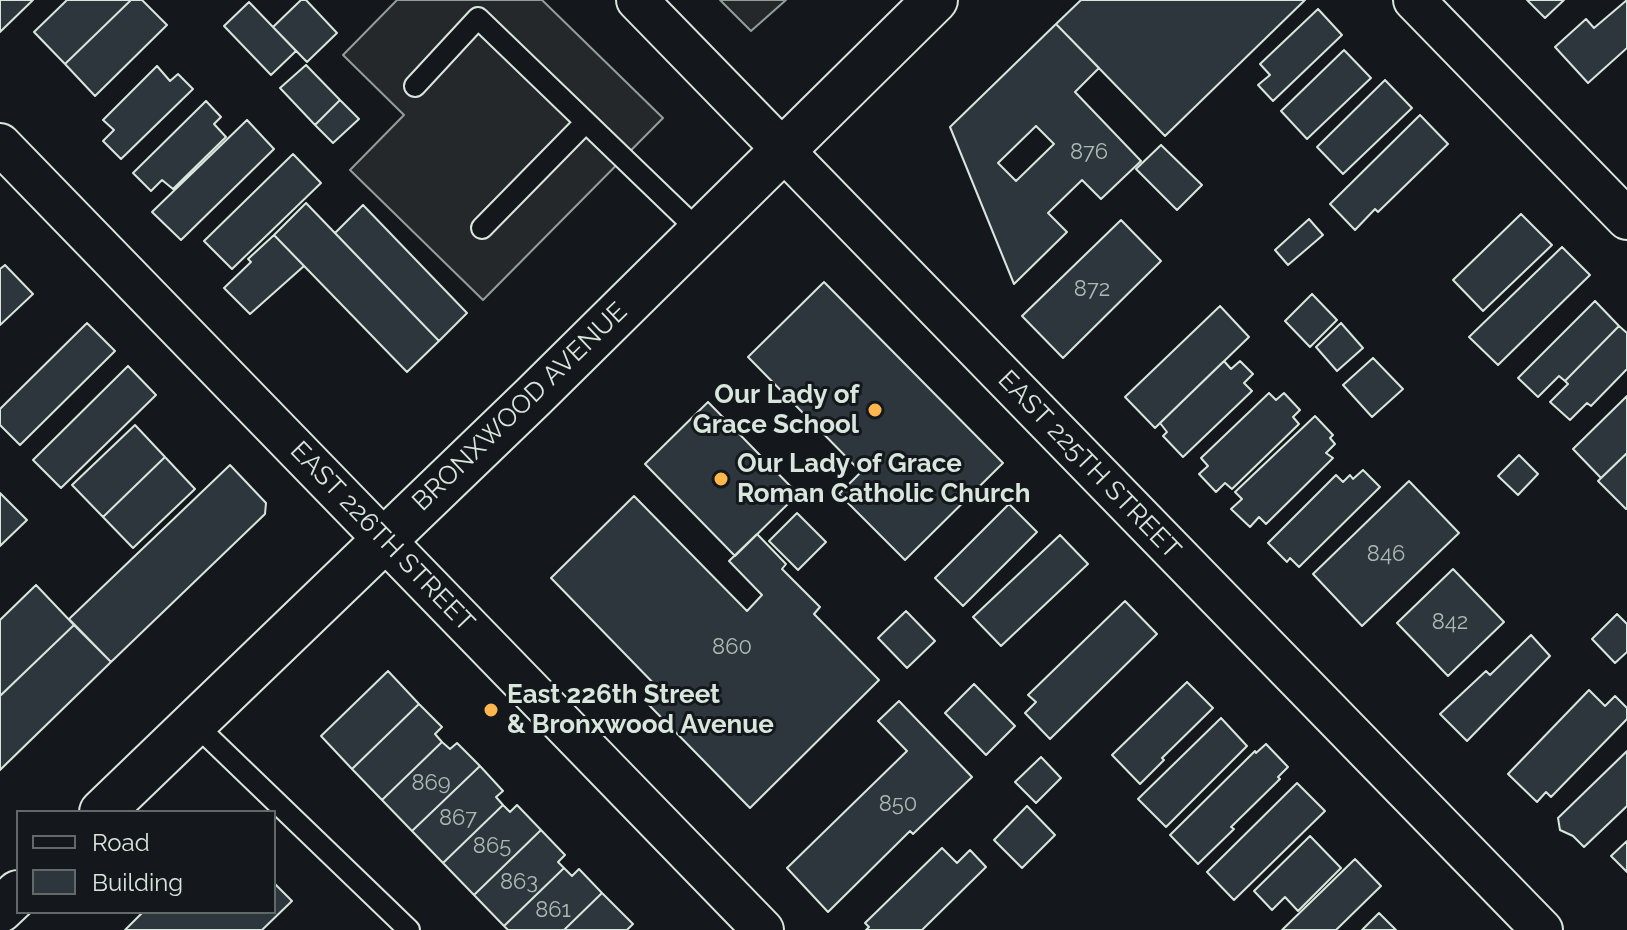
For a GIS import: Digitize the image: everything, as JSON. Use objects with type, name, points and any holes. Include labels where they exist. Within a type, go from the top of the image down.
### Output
[{"type":"street","name":"EAST 225TH STREET","points":[[637,0],[1542,930]]},
{"type":"street","name":"BRONXWOOD AVENUE","points":[[104,810],[532,398],[935,0]]},
{"type":"street","points":[[1414,0],[1627,219]]},
{"type":"street","name":"EAST 226TH STREET","points":[[0,144],[763,930]]},
{"type":"street","points":[[0,910],[16,895]]},
{"type":"lane","points":[[415,86],[478,18],[699,231]]},
{"type":"lane","points":[[482,228],[586,122]]},
{"type":"lane","points":[[194,723],[409,930]]},
{"type":"shaded area","points":[[397,0],[542,0],[663,118],[483,300],[350,170],[404,115],[343,55]]},
{"type":"shaded area","points":[[720,0],[786,0],[751,31]]},
{"type":"building","points":[[0,0],[33,0],[0,32]]},
{"type":"building","points":[[67,0],[131,0],[65,64],[34,32]]},
{"type":"building","points":[[131,0],[142,0],[167,25],[95,96],[65,64]]},
{"type":"building","points":[[301,0],[306,0],[337,33],[307,62],[273,27]]},
{"type":"building","points":[[1081,0],[1305,0],[1165,136],[1056,24]]},
{"type":"building","points":[[1527,0],[1564,0],[1545,18]]},
{"type":"building","points":[[1627,0],[1627,48],[1588,83],[1555,47],[1586,19],[1594,28]]},
{"type":"building","points":[[249,2],[296,51],[271,75],[224,26]]},
{"type":"building","points":[[1318,9],[1342,35],[1273,101],[1258,85],[1270,75],[1260,64]]},
{"type":"building","points":[[1056,24],[1099,68],[1075,92],[1141,161],[1101,199],[1082,180],[1048,213],[1067,232],[1014,284],[950,127]],"holes":[[[1036,126],[1054,144],[1016,181],[998,163]]]},
{"type":"building","points":[[1344,50],[1371,78],[1307,139],[1281,111]]},
{"type":"building","points":[[306,65],[340,100],[315,125],[280,88]]},
{"type":"building","points":[[157,66],[170,81],[178,74],[193,89],[121,159],[103,141],[114,130],[103,120]]},
{"type":"building","points":[[1385,80],[1412,108],[1343,174],[1317,147]]},
{"type":"building","points":[[340,100],[359,119],[333,143],[315,125]]},
{"type":"building","points":[[206,101],[221,117],[214,124],[226,137],[173,189],[162,180],[151,191],[133,173]]},
{"type":"building","points":[[1420,115],[1448,144],[1355,230],[1330,204]]},
{"type":"building","points":[[247,120],[274,149],[181,240],[152,212]]},
{"type":"building","points":[[1161,145],[1202,185],[1177,210],[1136,169]]},
{"type":"building","points":[[293,154],[321,183],[232,269],[204,241]]},
{"type":"building","points":[[306,203],[439,341],[407,372],[274,235]]},
{"type":"building","points":[[363,205],[467,313],[439,341],[335,233]]},
{"type":"building","points":[[1521,214],[1552,245],[1483,311],[1453,280]]},
{"type":"building","points":[[1309,219],[1323,235],[1288,265],[1275,250]]},
{"type":"building","points":[[1121,220],[1161,261],[1063,358],[1022,316]]},
{"type":"building","points":[[274,235],[304,266],[250,314],[224,288],[251,262],[248,259]]},
{"type":"building","points":[[1562,247],[1590,275],[1498,365],[1469,337]]},
{"type":"building","points":[[5,265],[33,294],[0,325],[0,269]]},
{"type":"building","name":"Our Lady of Grace School","points":[[824,282],[1003,463],[905,560],[839,494],[861,472],[748,357]]},
{"type":"building","points":[[1312,294],[1337,320],[1310,347],[1285,321]]},
{"type":"building","points":[[1595,301],[1619,326],[1565,381],[1559,376],[1538,397],[1518,378]]},
{"type":"building","points":[[1220,306],[1249,337],[1155,428],[1125,397]]},
{"type":"building","points":[[87,323],[115,351],[20,445],[0,425],[0,409]]},
{"type":"building","points":[[1341,323],[1363,348],[1337,371],[1316,347]]},
{"type":"building","points":[[1619,326],[1627,333],[1627,369],[1591,406],[1587,403],[1570,420],[1550,402],[1568,384],[1565,381]]},
{"type":"building","points":[[1373,358],[1403,389],[1372,417],[1343,385]]},
{"type":"building","points":[[1224,361],[1231,369],[1240,361],[1253,374],[1244,383],[1252,391],[1183,457],[1163,436],[1167,432],[1160,423]]},
{"type":"building","points":[[128,366],[156,395],[61,488],[33,460]]},
{"type":"building","points":[[1269,393],[1276,400],[1284,393],[1300,410],[1293,417],[1299,424],[1232,489],[1225,483],[1216,492],[1199,474],[1208,466],[1201,458]]},
{"type":"building","points":[[1627,396],[1627,453],[1601,478],[1573,449]]},
{"type":"building","name":"Our Lady of Grace Roman Catholic Church","points":[[708,402],[798,494],[735,556],[645,464]]},
{"type":"building","points":[[1315,416],[1333,435],[1330,438],[1335,444],[1326,453],[1333,458],[1266,524],[1259,517],[1250,527],[1231,509],[1242,499],[1235,492]]},
{"type":"building","points":[[135,425],[165,457],[103,517],[72,485]]},
{"type":"building","points":[[1627,453],[1627,509],[1626,509],[1598,481]]},
{"type":"building","points":[[1519,455],[1538,474],[1518,495],[1498,476]]},
{"type":"building","points":[[165,457],[195,489],[133,548],[103,517]]},
{"type":"building","points":[[230,465],[266,503],[265,514],[111,662],[69,619]]},
{"type":"building","points":[[1363,470],[1380,487],[1299,567],[1290,558],[1287,562],[1268,543],[1336,475],[1343,482],[1350,475],[1353,479]]},
{"type":"building","points":[[1409,481],[1459,533],[1362,626],[1313,574]]},
{"type":"building","points":[[0,493],[27,520],[0,546]]},
{"type":"building","points":[[634,496],[747,611],[762,595],[729,561],[757,534],[786,564],[782,569],[820,607],[814,614],[879,680],[750,808],[649,705],[662,692],[551,578]]},
{"type":"building","points":[[1009,504],[1037,532],[963,606],[935,578]]},
{"type":"building","points":[[797,513],[826,542],[798,570],[769,541]]},
{"type":"building","points":[[1060,535],[1088,564],[1001,646],[973,617]]},
{"type":"building","points":[[1453,569],[1504,622],[1448,676],[1397,623]]},
{"type":"building","points":[[36,585],[74,625],[0,696],[0,620]]},
{"type":"building","points":[[1125,601],[1157,634],[1050,739],[1025,713],[1036,702],[1028,695]]},
{"type":"building","points":[[906,611],[935,641],[907,668],[878,638]]},
{"type":"building","points":[[1617,614],[1627,624],[1627,652],[1615,663],[1592,639]]},
{"type":"building","points":[[74,625],[111,662],[0,770],[0,696]]},
{"type":"building","points":[[1531,635],[1550,656],[1467,741],[1440,714],[1486,671],[1490,675]]},
{"type":"building","points":[[388,671],[419,704],[352,769],[321,736]]},
{"type":"building","points":[[1187,682],[1213,708],[1140,784],[1112,755]]},
{"type":"building","points":[[974,684],[1015,726],[986,755],[945,713]]},
{"type":"building","points":[[1589,690],[1605,706],[1615,696],[1627,708],[1627,719],[1551,797],[1546,792],[1537,802],[1508,774]]},
{"type":"building","points":[[899,701],[972,777],[913,834],[910,831],[828,912],[787,868],[907,751],[878,721]]},
{"type":"building","points":[[419,704],[442,727],[435,734],[442,742],[382,800],[352,769]]},
{"type":"building","points":[[1221,718],[1247,746],[1166,827],[1138,799]]},
{"type":"building","points":[[442,742],[450,749],[457,743],[480,766],[412,831],[382,800]]},
{"type":"building","points":[[1266,744],[1288,767],[1278,777],[1280,779],[1231,827],[1234,829],[1198,864],[1170,835],[1255,751]]},
{"type":"building","points":[[1627,751],[1627,806],[1584,847],[1573,836],[1560,830],[1558,818]]},
{"type":"building","points":[[1041,757],[1061,778],[1036,803],[1015,782]]},
{"type":"building","points":[[480,766],[503,791],[496,797],[503,805],[443,863],[412,831]]},
{"type":"building","points":[[1297,783],[1325,811],[1234,900],[1207,872]]},
{"type":"building","points":[[503,805],[510,812],[517,805],[541,830],[474,895],[443,863]]},
{"type":"building","points":[[1027,806],[1055,835],[1022,868],[994,840]]},
{"type":"building","points":[[541,830],[565,855],[558,862],[564,868],[504,926],[474,895]]},
{"type":"building","points":[[1310,836],[1341,868],[1298,911],[1285,897],[1272,910],[1254,891]]},
{"type":"building","points":[[1627,841],[1627,872],[1611,856]]},
{"type":"building","points":[[942,848],[957,863],[970,850],[986,867],[922,930],[866,930],[869,927],[865,923]]},
{"type":"building","points":[[1355,859],[1381,886],[1336,930],[1282,930]]},
{"type":"building","points":[[564,868],[572,876],[579,869],[602,893],[564,930],[508,930],[504,926]]},
{"type":"building","points":[[276,885],[292,901],[262,930],[125,930],[141,914],[276,914]]},
{"type":"building","points":[[602,893],[633,924],[627,930],[564,930]]},
{"type":"building","points":[[1379,913],[1396,930],[1362,930]]},
{"type":"place","name":"Our Lady of Grace School","points":[[875,410]]},
{"type":"place","name":"Our Lady of Grace Roman Catholic Church","points":[[721,479]]},
{"type":"place","name":"East 226th Street & Bronxwood Avenue","points":[[491,710]]}]
